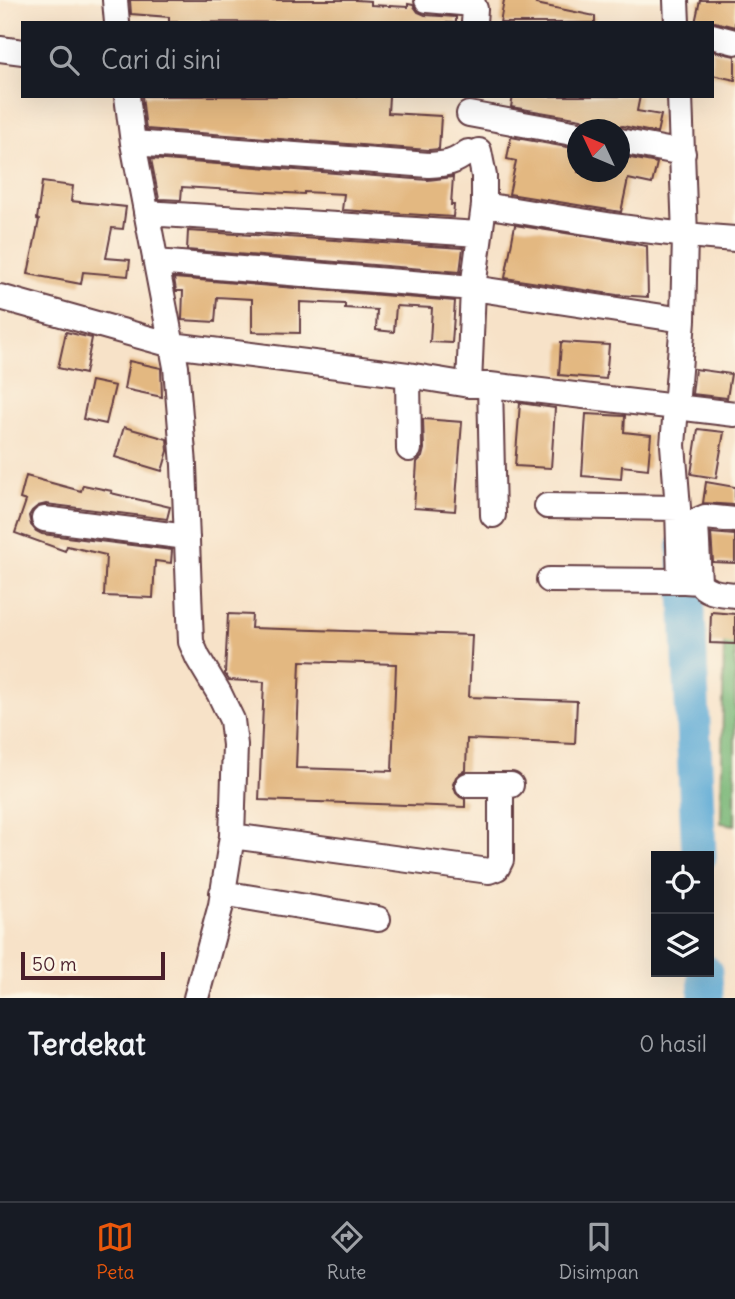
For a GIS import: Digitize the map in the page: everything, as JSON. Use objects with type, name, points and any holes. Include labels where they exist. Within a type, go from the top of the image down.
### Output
[{"type":"street","points":[[116,0],[117,21]]},
{"type":"street","points":[[427,0],[473,4],[474,21]]},
{"type":"street","points":[[676,0],[677,21]]},
{"type":"street","points":[[714,37],[735,42]]},
{"type":"street","points":[[0,49],[21,52]]},
{"type":"street","points":[[127,98],[133,143],[176,368],[183,451],[191,642],[232,720],[235,745],[232,835],[221,905],[195,998]]},
{"type":"street","points":[[680,98],[685,236],[683,320],[673,444],[678,508],[689,581]]},
{"type":"street","points":[[133,143],[429,165],[446,164],[458,159],[471,130]]},
{"type":"street","points":[[471,130],[567,134]]},
{"type":"street","points":[[471,130],[484,176],[484,205],[473,288],[493,514]]},
{"type":"street","points":[[630,143],[683,153]]},
{"type":"street","points":[[484,205],[685,236],[735,239]]},
{"type":"street","points":[[146,213],[479,234]]},
{"type":"street","points":[[156,262],[473,288],[683,320]]},
{"type":"street","points":[[0,297],[172,345],[480,385],[735,414]]},
{"type":"street","points":[[408,375],[409,449]]},
{"type":"street","points":[[547,506],[678,508]]},
{"type":"street","points":[[689,581],[698,520],[705,517],[735,520]]},
{"type":"street","points":[[44,519],[187,537]]},
{"type":"street","points":[[549,580],[689,581],[711,592],[735,595]]},
{"type":"street","points":[[232,835],[489,871],[497,868],[500,860],[506,785],[468,785]]},
{"type":"street","points":[[222,893],[378,919]]},
{"type":"green space","points":[[724,636],[735,638],[735,825],[721,823]]},
{"type":"building","points":[[130,0],[356,0],[371,1],[371,5],[413,5],[418,12],[425,15],[456,17],[456,21],[169,21],[169,17],[131,14]]},
{"type":"building","points":[[504,0],[528,0],[595,16],[595,21],[500,21]]},
{"type":"building","points":[[700,0],[735,0],[735,27],[714,21],[695,21]]},
{"type":"building","points":[[714,51],[735,56],[735,80],[714,75]]},
{"type":"building","points":[[142,98],[389,98],[388,113],[441,116],[439,149],[429,150],[146,129]]},
{"type":"building","points":[[513,98],[640,98],[637,111],[661,115],[657,133],[630,127],[630,119],[581,119],[511,107]]},
{"type":"building","points":[[511,137],[567,147],[567,182],[627,182],[621,212],[509,194],[516,161],[507,159]]},
{"type":"building","points":[[630,158],[657,163],[652,184],[630,179]]},
{"type":"building","points":[[151,159],[428,180],[453,177],[453,217],[342,210],[344,194],[182,187],[181,200],[159,199]]},
{"type":"building","points":[[42,182],[73,186],[71,201],[126,207],[123,229],[112,228],[106,258],[130,260],[128,276],[83,272],[81,284],[28,274],[39,220]]},
{"type":"building","points":[[515,225],[647,246],[648,297],[617,295],[505,278]]},
{"type":"building","points":[[188,231],[463,248],[460,272],[187,250]]},
{"type":"building","points":[[174,278],[455,301],[452,343],[430,342],[432,308],[396,306],[394,332],[376,330],[377,310],[345,308],[345,304],[300,302],[300,333],[252,332],[252,299],[217,297],[215,322],[182,320],[183,291],[176,291]]},
{"type":"building","points":[[66,332],[92,338],[85,374],[58,368]]},
{"type":"building","points":[[561,342],[609,345],[606,379],[559,375]]},
{"type":"building","points":[[129,361],[161,368],[162,397],[124,389]]},
{"type":"building","points":[[695,369],[731,374],[727,398],[692,394]]},
{"type":"building","points":[[91,381],[115,386],[106,424],[83,419]]},
{"type":"building","points":[[520,403],[555,408],[551,468],[515,466]]},
{"type":"building","points":[[586,414],[625,416],[624,432],[651,435],[648,469],[622,466],[621,479],[582,476]]},
{"type":"building","points":[[423,419],[462,422],[455,511],[414,508],[417,462],[424,449]]},
{"type":"building","points":[[124,427],[167,439],[168,451],[162,471],[115,457]]},
{"type":"building","points":[[698,429],[724,432],[716,478],[691,474]]},
{"type":"building","points":[[26,476],[81,491],[83,485],[112,491],[111,493],[170,507],[167,519],[46,504],[38,506],[29,516],[31,525],[42,534],[172,550],[171,563],[155,561],[153,598],[104,596],[106,555],[67,546],[65,551],[15,533],[26,501],[20,499]]},
{"type":"building","points":[[706,482],[735,487],[735,505],[703,503]]},
{"type":"building","points":[[711,533],[735,535],[735,563],[713,562]]},
{"type":"building","points":[[711,612],[735,614],[735,644],[710,643]]},
{"type":"building","points":[[228,614],[252,615],[251,628],[472,635],[469,697],[577,701],[575,744],[467,739],[466,770],[456,777],[453,784],[456,793],[465,799],[465,807],[259,800],[264,682],[229,680],[225,674]],"holes":[[[300,661],[396,664],[392,771],[296,768]]]},
{"type":"waterway","points":[[685,547],[699,851]]},
{"type":"waterway","points":[[705,977],[706,998]]}]
